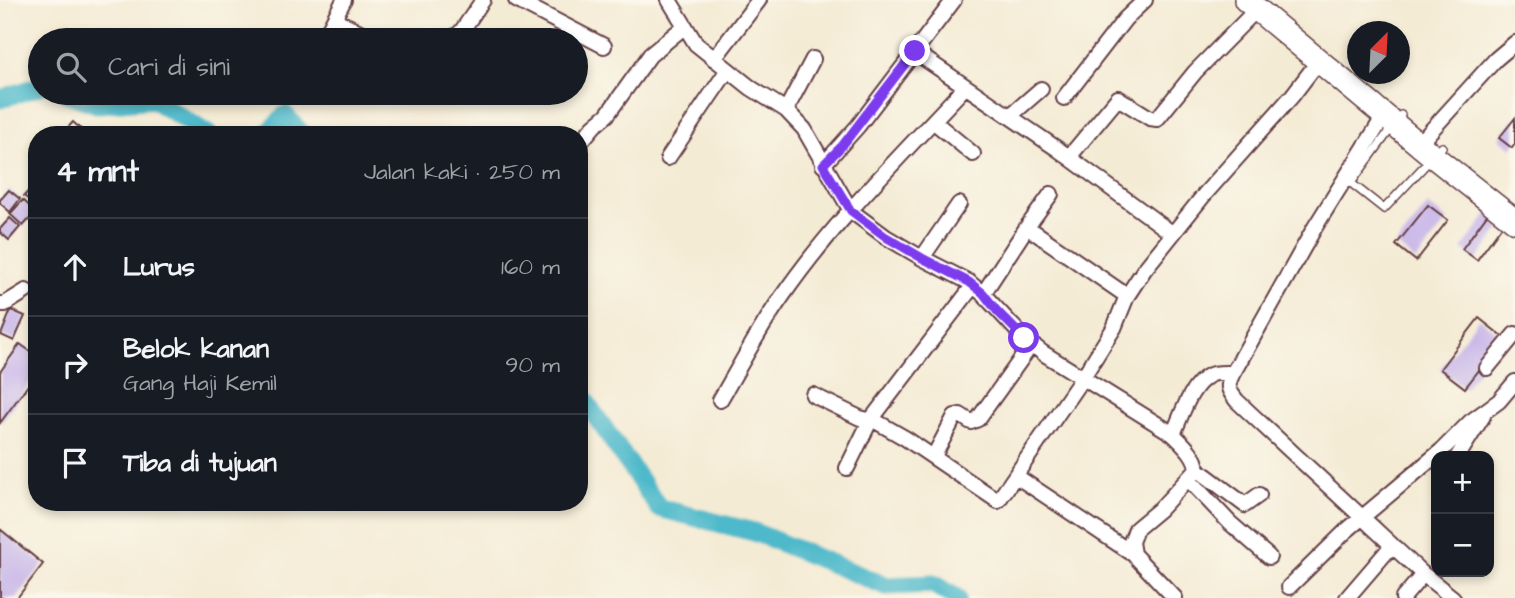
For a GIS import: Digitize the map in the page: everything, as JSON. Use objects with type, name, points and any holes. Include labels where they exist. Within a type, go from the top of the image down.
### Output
[{"type":"highway","points":[[1257,3],[1318,62],[1515,204]]},
{"type":"highway","points":[[1257,3],[1394,119]]},
{"type":"highway","points":[[1434,146],[1515,221]]},
{"type":"street","points":[[329,28],[344,0]]},
{"type":"street","points":[[464,28],[483,0]]},
{"type":"street","points":[[516,0],[570,28]]},
{"type":"street","points":[[669,0],[696,44],[751,89],[786,110],[804,129],[851,211],[886,237],[978,290],[1032,344],[1173,434],[1194,458],[1193,475],[1230,523],[1269,557]]},
{"type":"street","points":[[714,59],[759,0]]},
{"type":"street","points":[[823,165],[842,146],[954,0]]},
{"type":"street","points":[[1064,98],[1125,19],[1145,0]]},
{"type":"street","points":[[1069,157],[1118,98],[1150,118],[1157,119],[1257,3]]},
{"type":"street","points":[[334,19],[352,28]]},
{"type":"street","points":[[588,133],[607,115],[650,55],[685,26]]},
{"type":"street","points":[[588,38],[604,46]]},
{"type":"street","points":[[1434,146],[1496,59],[1515,43]]},
{"type":"street","points":[[915,51],[1069,157],[1173,234]]},
{"type":"street","points":[[786,110],[813,59]]},
{"type":"street","points":[[813,395],[860,418],[885,426],[934,456],[998,501],[1083,377],[1120,316],[1127,296],[1173,234],[1318,62]]},
{"type":"street","points":[[668,158],[727,71]]},
{"type":"street","points":[[720,400],[782,297],[851,211],[965,87]]},
{"type":"street","points":[[1010,116],[1041,89]]},
{"type":"street","points":[[1394,119],[1315,226],[1233,373],[1228,390],[1423,574],[1453,598]]},
{"type":"street","points":[[933,121],[973,154]]},
{"type":"street","points":[[847,468],[870,421],[978,290],[1051,194]]},
{"type":"street","points":[[922,258],[960,204]]},
{"type":"street","points":[[1027,227],[1127,296]]},
{"type":"street","points":[[0,304],[5,304],[26,291]]},
{"type":"street","points":[[1487,368],[1515,334]]},
{"type":"street","points":[[934,456],[955,416],[960,415],[971,422],[978,419],[1032,344]]},
{"type":"street","points":[[1173,434],[1189,399],[1202,381],[1212,373],[1233,373]]},
{"type":"street","points":[[1461,451],[1486,412],[1515,383]]},
{"type":"street","points":[[1289,587],[1362,517],[1441,451],[1470,422],[1486,412]]},
{"type":"street","points":[[1193,475],[1245,505]]},
{"type":"street","points":[[1133,554],[1131,542],[1136,530],[1193,475]]},
{"type":"street","points":[[1016,476],[1133,554],[1175,598]]},
{"type":"street","points":[[1230,523],[1245,505],[1259,495]]},
{"type":"street","points":[[1347,598],[1389,549]]},
{"type":"street","points":[[1403,598],[1420,578]]},
{"type":"lane","points":[[1394,119],[1351,183],[1384,209],[1434,146]]},
{"type":"building","points":[[1515,118],[1515,144],[1512,148],[1499,138]]},
{"type":"building","points":[[9,190],[20,199],[10,212],[0,203]]},
{"type":"building","points":[[23,200],[28,205],[28,221],[23,226],[10,214]]},
{"type":"building","points":[[1428,205],[1448,220],[1416,261],[1396,245]]},
{"type":"building","points":[[1489,212],[1504,223],[1477,260],[1462,249]]},
{"type":"building","points":[[10,218],[20,227],[9,240],[0,229]]},
{"type":"building","points":[[11,310],[25,316],[14,341],[1,335]]},
{"type":"building","points":[[1479,318],[1504,338],[1465,388],[1440,369]]},
{"type":"building","points":[[20,344],[28,350],[28,385],[0,423],[0,372]]},
{"type":"building","points":[[0,529],[43,564],[17,598],[0,598]]},
{"type":"waterway","points":[[0,99],[28,90]]},
{"type":"waterway","points":[[162,105],[195,126]]},
{"type":"waterway","points":[[275,126],[285,115],[295,126]]},
{"type":"waterway","points":[[588,405],[659,508],[754,532],[886,586],[933,584],[957,598]]},
{"type":"route","points":[[915,51],[842,146],[823,165],[851,211],[886,237],[969,282],[983,293],[1024,338]]}]
